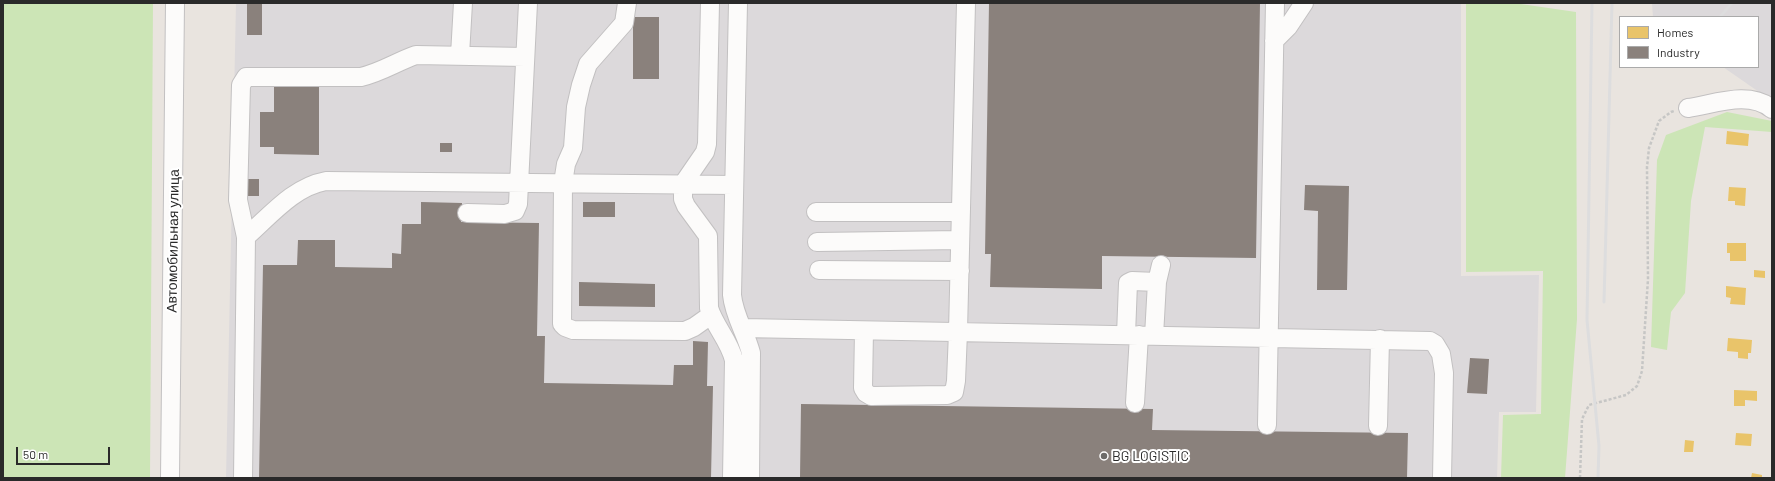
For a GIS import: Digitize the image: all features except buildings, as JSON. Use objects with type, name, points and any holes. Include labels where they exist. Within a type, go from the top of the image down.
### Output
[{"type":"street","name":"Автомобильная улица","points":[[170,478],[175,3]]},
{"type":"street","points":[[460,55],[463,3]]},
{"type":"street","points":[[467,213],[505,214],[515,210],[518,204],[528,3]]},
{"type":"street","points":[[627,3],[624,23],[588,64],[576,107],[573,148],[566,164],[563,183],[562,319],[565,327],[573,330],[685,331],[694,327],[711,315]]},
{"type":"street","points":[[710,3],[707,144],[705,152],[682,184],[684,202],[708,236],[708,302],[711,315],[728,343],[734,360],[732,478]]},
{"type":"street","points":[[738,3],[732,295],[733,307],[748,340],[751,353],[750,478]]},
{"type":"street","points":[[864,330],[863,388],[866,394],[872,396],[951,394],[955,389],[960,271],[966,3]]},
{"type":"street","points":[[1267,425],[1275,3]]},
{"type":"street","points":[[1274,41],[1288,27],[1304,3]]},
{"type":"street","points":[[243,478],[246,237],[238,200],[241,85],[244,79],[250,76],[361,76],[376,74],[402,60],[416,55],[526,57]]},
{"type":"street","points":[[1688,108],[1746,98],[1763,102],[1772,109]]},
{"type":"street","points":[[246,237],[289,199],[314,183],[326,181],[734,184]]},
{"type":"street","points":[[816,212],[961,212]]},
{"type":"street","points":[[817,242],[960,240]]},
{"type":"street","points":[[819,270],[960,271]]},
{"type":"street","points":[[1135,403],[1140,335],[1159,274],[1128,283],[1140,335]]},
{"type":"street","points":[[743,328],[1430,341],[1435,344],[1441,354],[1444,373],[1442,478]]},
{"type":"street","points":[[1378,426],[1380,339]]},
{"type":"path","points":[[1580,478],[1582,419],[1589,405],[1626,395],[1637,386],[1642,371],[1648,279],[1647,167],[1649,148],[1659,121],[1671,112],[1688,108]]},
{"type":"shaded area","points":[[236,3],[1461,3],[1461,276],[1539,275],[1536,412],[1499,412],[1497,478],[226,478]]},
{"type":"shaded area","points":[[1652,3],[1772,3],[1772,101],[1724,68],[1759,68],[1759,16],[1653,16]]},
{"type":"green space","points":[[3,3],[153,3],[150,478],[3,478]]},
{"type":"green space","points":[[1466,3],[1514,3],[1576,12],[1577,319],[1565,478],[1501,478],[1503,415],[1541,414],[1543,271],[1466,272]]},
{"type":"green space","points":[[1727,112],[1772,121],[1772,132],[1705,127],[1691,201],[1685,293],[1671,312],[1667,350],[1651,347],[1657,160],[1666,135]]},
{"type":"railway","points":[[1592,3],[1587,320],[1599,446],[1598,478]]},
{"type":"railway","points":[[1604,302],[1612,3]]},
{"type":"railway","points":[[1721,16],[1732,3]]},
{"type":"place","name":"BG LOGISTIC","points":[[1104,456]]}]
